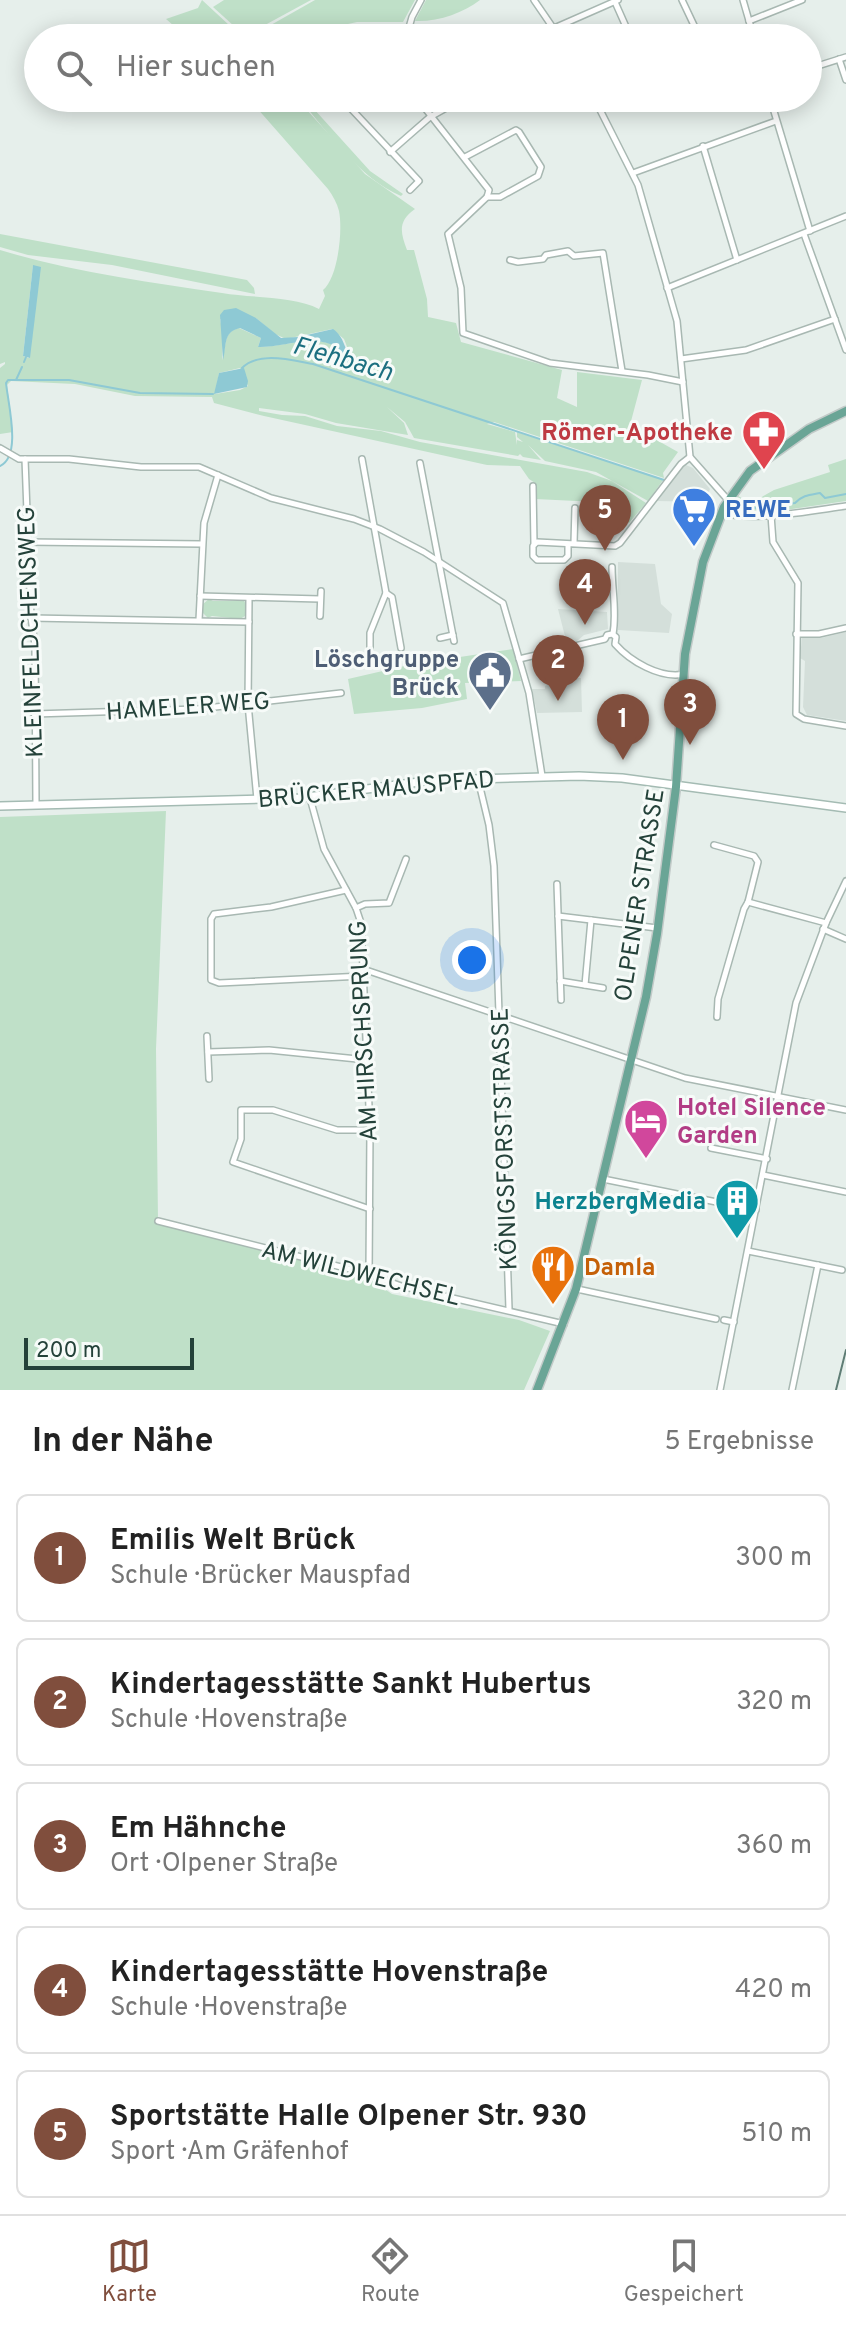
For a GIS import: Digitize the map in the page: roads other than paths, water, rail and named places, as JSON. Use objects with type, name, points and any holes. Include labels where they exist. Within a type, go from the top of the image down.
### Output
[{"type":"main road","name":"OLPENER STRASSE","points":[[537,1390],[576,1289],[631,1059],[658,928],[676,787],[684,674],[703,562],[728,500],[757,464],[809,429],[846,411]]},
{"type":"main road","name":"BRÜCKER MAUSPFAD","points":[[0,806],[310,798],[430,780],[542,776],[622,778],[846,808]]},
{"type":"street","points":[[410,24],[421,0]]},
{"type":"street","points":[[534,0],[549,24]]},
{"type":"street","points":[[682,0],[693,24]]},
{"type":"street","points":[[743,0],[750,24]]},
{"type":"street","points":[[749,21],[802,0]]},
{"type":"street","points":[[564,24],[617,1],[626,24]]},
{"type":"street","points":[[822,64],[846,57]]},
{"type":"street","points":[[839,59],[846,80]]},
{"type":"street","points":[[355,112],[419,181],[410,190]]},
{"type":"street","points":[[427,112],[488,188],[487,197],[448,234],[461,288],[463,333],[550,363],[683,382]]},
{"type":"street","points":[[390,152],[439,112]]},
{"type":"street","points":[[601,112],[633,173],[677,321],[690,457],[728,500]]},
{"type":"street","points":[[774,112],[807,232],[846,350]]},
{"type":"street","points":[[633,173],[776,121]]},
{"type":"street","points":[[465,157],[516,130],[541,167],[538,176],[500,197],[487,197]]},
{"type":"street","points":[[703,146],[737,260]]},
{"type":"street","points":[[667,288],[846,216]]},
{"type":"street","points":[[510,260],[543,259],[546,255],[568,251],[574,256],[603,253],[622,371]]},
{"type":"street","points":[[681,359],[746,350],[835,319]]},
{"type":"street","points":[[0,448],[25,459],[69,459],[141,467],[194,466],[271,498],[354,519],[405,541],[503,603],[529,693],[542,776]]},
{"type":"street","points":[[534,544],[615,546],[690,457]]},
{"type":"street","name":"KLEINFELDCHENSWEG","points":[[25,459],[31,618],[35,645],[36,805]]},
{"type":"street","points":[[362,459],[386,593],[370,633],[370,647]]},
{"type":"street","points":[[420,463],[454,638],[440,638]]},
{"type":"street","points":[[199,620],[202,544],[207,507],[218,475]]},
{"type":"street","points":[[533,486],[533,556],[537,560],[567,559],[575,508]]},
{"type":"street","points":[[722,512],[734,516],[771,515],[846,506]]},
{"type":"street","points":[[771,515],[773,542],[798,583],[796,714],[804,719],[846,726]]},
{"type":"street","points":[[27,542],[202,544]]},
{"type":"street","points":[[612,567],[615,644]]},
{"type":"street","points":[[320,616],[321,591]]},
{"type":"street","points":[[386,593],[392,597],[401,648]]},
{"type":"street","points":[[200,596],[320,599]]},
{"type":"street","points":[[249,598],[248,704],[257,799]]},
{"type":"street","points":[[31,618],[249,622]]},
{"type":"street","points":[[796,634],[819,634],[846,628]]},
{"type":"street","points":[[519,659],[605,639],[613,634]]},
{"type":"street","points":[[605,639],[608,644],[615,644],[631,659],[646,667],[669,674],[684,674]]},
{"type":"street","name":"HAMELER WEG","points":[[34,714],[197,709],[341,693]]},
{"type":"street","name":"KÖNIGSFORSTSTRASSE","points":[[478,779],[494,863],[509,1309]]},
{"type":"street","name":"AM HIRSCHSPRUNG","points":[[310,798],[324,849],[361,923],[370,1130],[369,1274]]},
{"type":"street","points":[[714,845],[757,859],[748,902],[718,999],[717,1017]]},
{"type":"street","points":[[356,908],[365,904],[389,903],[406,859]]},
{"type":"street","points":[[720,1390],[796,1003],[824,926],[846,881]]},
{"type":"street","points":[[557,884],[561,1000]]},
{"type":"street","points":[[346,890],[271,907],[214,914],[211,919],[212,982],[364,973],[695,1080],[846,1110]]},
{"type":"street","points":[[748,902],[824,926],[846,939]]},
{"type":"street","points":[[558,916],[658,928]]},
{"type":"street","points":[[585,985],[591,920]]},
{"type":"street","points":[[560,981],[603,988]]},
{"type":"street","points":[[207,1036],[209,1079]]},
{"type":"street","points":[[208,1052],[269,1050],[367,1060]]},
{"type":"street","points":[[370,1130],[337,1130],[273,1110],[241,1110],[241,1139],[233,1162],[370,1209]]},
{"type":"street","points":[[711,1148],[767,1159]]},
{"type":"street","points":[[763,1175],[846,1192]]},
{"type":"street","points":[[603,1179],[756,1210]]},
{"type":"street","name":"AM WILDWECHSEL","points":[[158,1221],[369,1274],[401,1286],[564,1324]]},
{"type":"street","points":[[748,1251],[842,1270]]},
{"type":"street","points":[[792,1390],[818,1265]]},
{"type":"street","points":[[576,1289],[716,1319]]},
{"type":"street","points":[[724,1320],[734,1322]]},
{"type":"water","points":[[33,265],[41,267],[30,358],[23,356]]},
{"type":"water","points":[[236,308],[256,318],[281,338],[333,329],[367,374],[336,358],[342,353],[325,342],[258,347],[261,338],[240,328],[228,336],[223,360],[220,315],[224,310]]},
{"type":"water","points":[[244,368],[247,387],[214,394],[219,373]]},
{"type":"waterway","points":[[24,362],[26,357]]},
{"type":"waterway","name":"Flehbach","points":[[242,368],[266,358],[313,364],[664,480]]},
{"type":"waterway","points":[[16,380],[22,367]]},
{"type":"waterway","name":"Flehbach","points":[[0,466],[7,460],[12,441],[8,380],[69,380],[140,393],[213,394]]},
{"type":"waterway","name":"Flehbach","points":[[736,510],[795,503],[820,493],[825,498],[846,494]]},
{"type":"tram line","points":[[836,1390],[846,1350]]},
{"type":"place","name":"Römer-Apotheke","points":[[764,471]]},
{"type":"place","name":"REWE","points":[[694,548]]},
{"type":"place","name":"Sportstätte Halle Olpener Str. 930","points":[[605,551]]},
{"type":"place","name":"Kindertagesstätte Hovenstraße","points":[[585,625]]},
{"type":"place","name":"Kindertagesstätte Sankt Hubertus","points":[[558,701]]},
{"type":"place","name":"Löschgruppe Brück","points":[[490,712]]},
{"type":"place","name":"Em Hähnche","points":[[690,745]]},
{"type":"place","name":"Emilis Welt Brück","points":[[623,760]]},
{"type":"place","name":"Hotel Silence Garden","points":[[646,1160]]},
{"type":"place","name":"HerzbergMedia","points":[[737,1240]]},
{"type":"place","name":"Damla","points":[[553,1306]]}]
